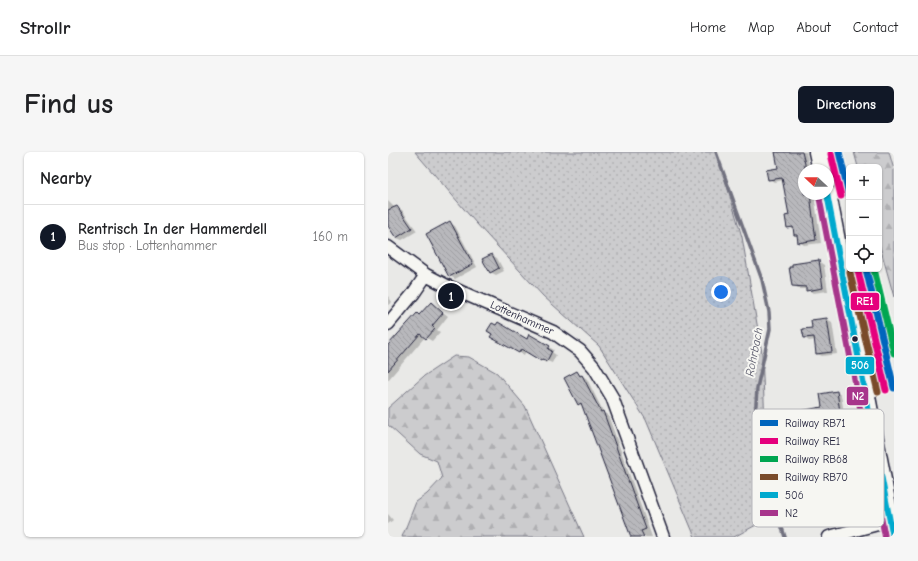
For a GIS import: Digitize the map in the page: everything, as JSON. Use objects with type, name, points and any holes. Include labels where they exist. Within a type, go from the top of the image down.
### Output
[{"type":"main road","points":[[818,152],[821,164]]},
{"type":"main road","points":[[827,200],[868,409]]},
{"type":"main road","points":[[884,493],[891,529]]},
{"type":"street","name":"Lottenhammer","points":[[388,247],[426,275],[447,286],[553,332],[569,342],[587,359],[600,376],[612,397],[663,537]]},
{"type":"street","points":[[388,324],[413,294],[426,275]]},
{"type":"street","points":[[829,537],[891,529]]},
{"type":"green space","points":[[415,152],[717,152],[742,237],[762,353],[764,409],[752,409],[752,527],[734,537],[695,537],[646,420],[599,346],[543,296],[476,223]]},
{"type":"green space","points":[[854,152],[889,152],[894,170],[894,297],[882,254],[882,164],[857,164]]},
{"type":"green space","points":[[454,356],[469,357],[497,373],[525,406],[584,537],[402,537],[416,502],[427,494],[442,478],[437,461],[420,454],[388,425],[388,408],[424,376]]},
{"type":"building","points":[[775,152],[802,152],[805,164],[798,164],[798,200],[811,200],[816,240],[798,243],[797,235],[794,235],[793,227],[787,228],[785,216],[789,215],[782,178],[768,180],[766,170],[778,168]]},
{"type":"building","points":[[397,206],[412,228],[396,238],[388,226],[388,210]]},
{"type":"building","points":[[450,221],[473,264],[449,277],[426,234]]},
{"type":"building","points":[[492,254],[499,268],[490,273],[482,259]]},
{"type":"building","points":[[819,260],[823,288],[806,291],[806,287],[792,286],[789,267],[792,267],[792,264]]},
{"type":"building","points":[[431,302],[443,313],[432,326],[435,329],[426,339],[420,334],[388,371],[388,345],[417,313],[419,315]]},
{"type":"building","points":[[827,318],[832,352],[816,354],[814,337],[804,338],[802,329],[812,328],[811,320]]},
{"type":"building","points":[[498,322],[527,339],[529,334],[550,346],[548,349],[552,351],[547,361],[542,359],[541,361],[521,349],[519,353],[490,337],[492,334],[487,331],[492,323],[496,325]]},
{"type":"building","points":[[577,371],[580,376],[582,375],[601,412],[603,411],[646,529],[641,531],[644,537],[631,537],[581,403],[578,405],[564,378]]},
{"type":"building","points":[[837,391],[840,409],[811,409],[822,407],[820,394]]},
{"type":"waterway","name":"Rohrbach","points":[[716,152],[762,280],[769,312],[770,329],[757,388],[756,409]]},
{"type":"waterway","name":"Rohrbach","points":[[782,527],[785,537]]},
{"type":"rail line","name":"RB71","points":[[839,152],[846,181]]},
{"type":"rail line","name":"RE1","points":[[831,154],[841,196]]},
{"type":"rail line","name":"RE1","points":[[858,272],[886,390]]},
{"type":"rail line","name":"RB71","points":[[867,272],[894,388]]},
{"type":"rail line","name":"RB68","points":[[875,272],[894,353]]},
{"type":"rail line","name":"RB70","points":[[850,273],[878,392]]},
{"type":"transit line","name":"N2","points":[[820,200],[860,409]]},
{"type":"transit line","name":"506","points":[[828,200],[868,409]]},
{"type":"transit line","name":"506","points":[[884,490],[893,537]]},
{"type":"transit line","name":"N2","points":[[883,527],[885,537]]},
{"type":"place","name":"Rentrisch In der Hammerdell","points":[[451,296]]}]
